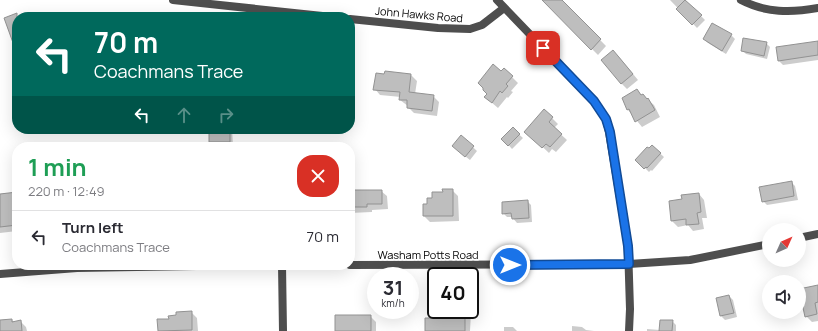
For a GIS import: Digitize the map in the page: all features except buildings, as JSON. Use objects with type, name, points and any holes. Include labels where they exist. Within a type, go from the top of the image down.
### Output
[{"type":"street","points":[[173,0],[285,12]]},
{"type":"street","points":[[496,0],[594,101],[606,119],[610,132],[627,239],[629,264],[629,331]]},
{"type":"street","points":[[741,0],[759,7],[778,11],[791,12],[818,8]]},
{"type":"street","name":"John Hawks Road","points":[[355,20],[438,28],[470,29],[482,25],[504,8]]},
{"type":"street","points":[[806,237],[818,234]]},
{"type":"street","name":"Washam Potts Road","points":[[355,265],[629,264],[690,260],[762,245]]},
{"type":"street","points":[[0,274],[51,270]]},
{"type":"street","points":[[282,270],[283,331]]},
{"type":"route","points":[[510,265],[629,264],[626,232],[610,132],[606,119],[594,101],[543,48]]}]
